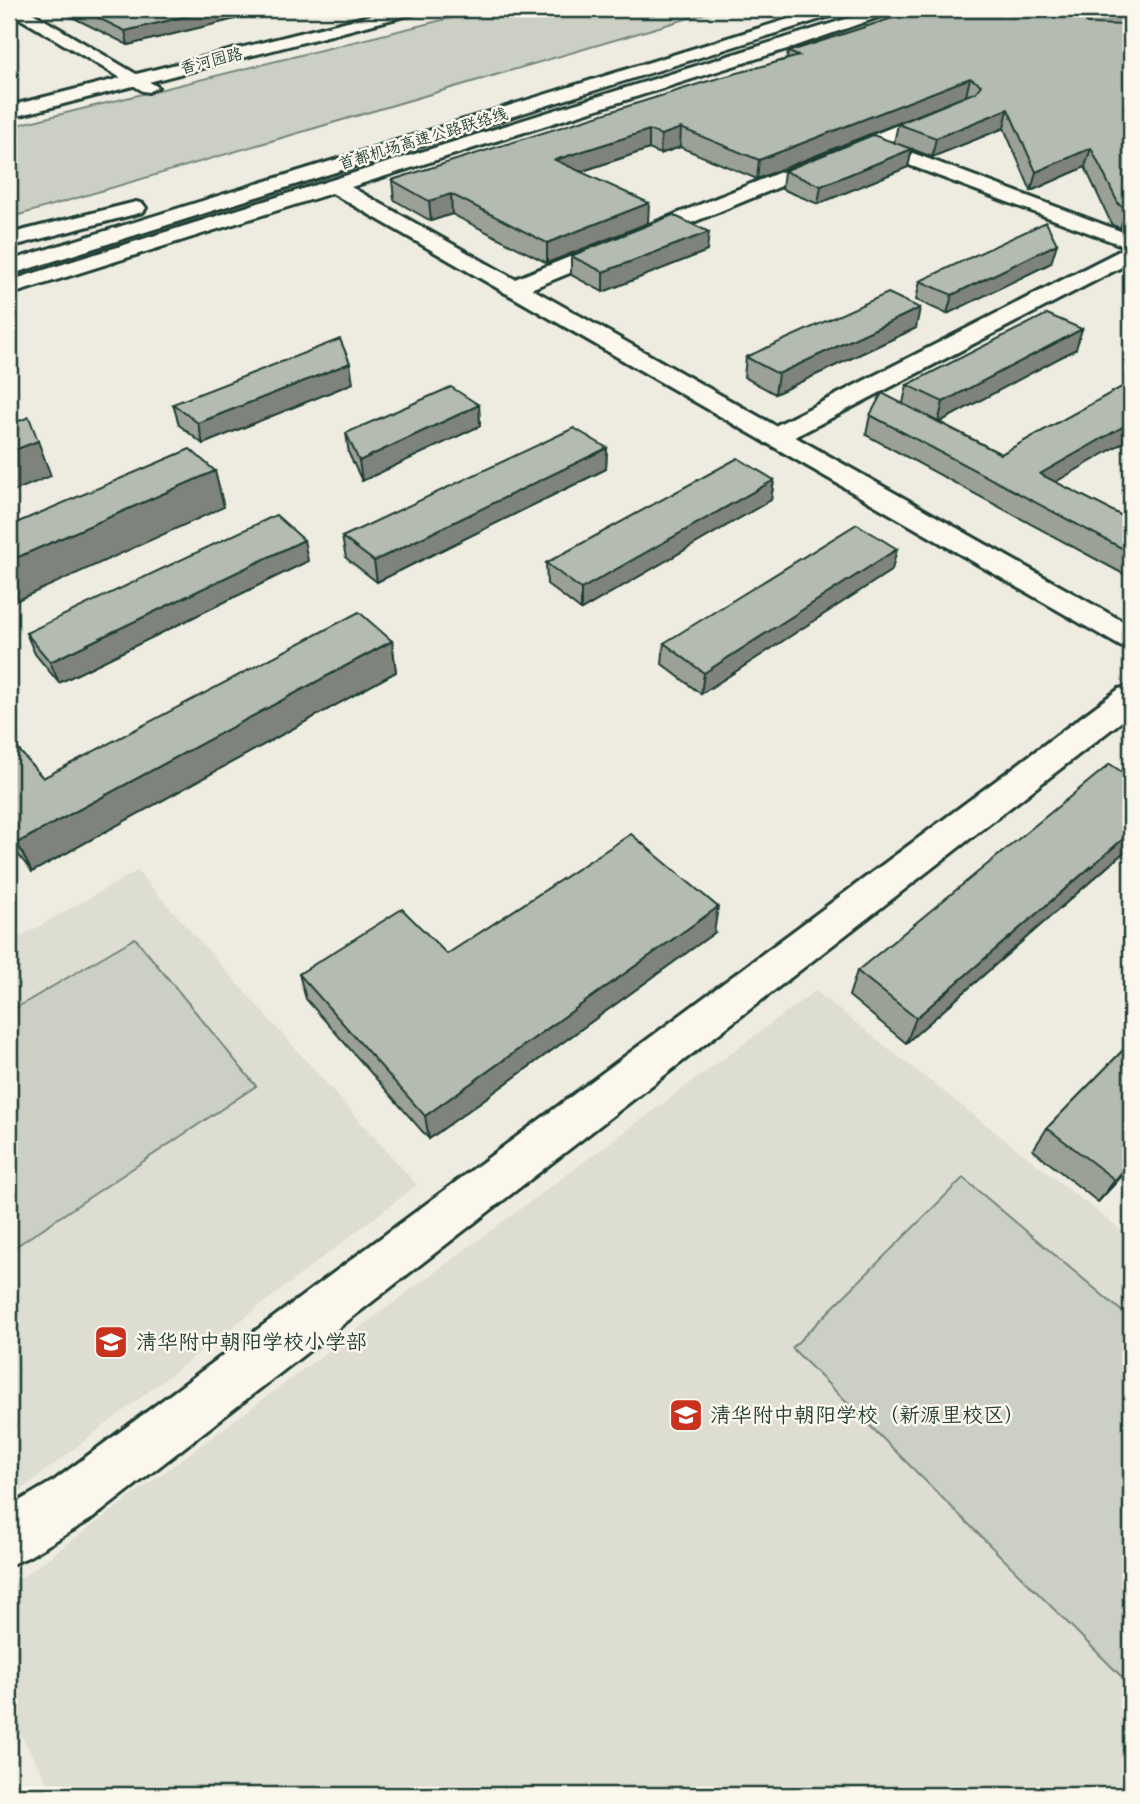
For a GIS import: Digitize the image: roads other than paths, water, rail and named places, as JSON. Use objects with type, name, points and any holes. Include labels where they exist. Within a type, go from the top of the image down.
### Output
[{"type":"main road","points":[[15,9],[137,79]]},
{"type":"main road","name":"香河园路","points":[[9,99],[137,79],[375,9]]},
{"type":"main road","name":"香河园路","points":[[9,112],[414,9]]},
{"type":"main road","name":"首都机场高速公路联络线","points":[[9,247],[783,9]]},
{"type":"main road","name":"首都机场高速公路联络线","points":[[9,268],[837,9]]},
{"type":"main road","points":[[9,288],[331,184],[590,108],[894,9]]},
{"type":"main road","points":[[590,108],[691,54]]},
{"type":"main road","points":[[513,288],[965,104]]},
{"type":"main road","points":[[872,144],[1131,242]]},
{"type":"main road","points":[[331,184],[1131,639]]},
{"type":"main road","points":[[9,241],[136,208]]},
{"type":"main road","points":[[774,437],[1131,253]]},
{"type":"main road","points":[[9,1538],[74,1499],[1131,697]]},
{"type":"place","name":"清华附中朝阳学校小学部","points":[[111,1342]]},
{"type":"place","name":"清华附中朝阳学校（新源里校区）","points":[[686,1415]]}]
